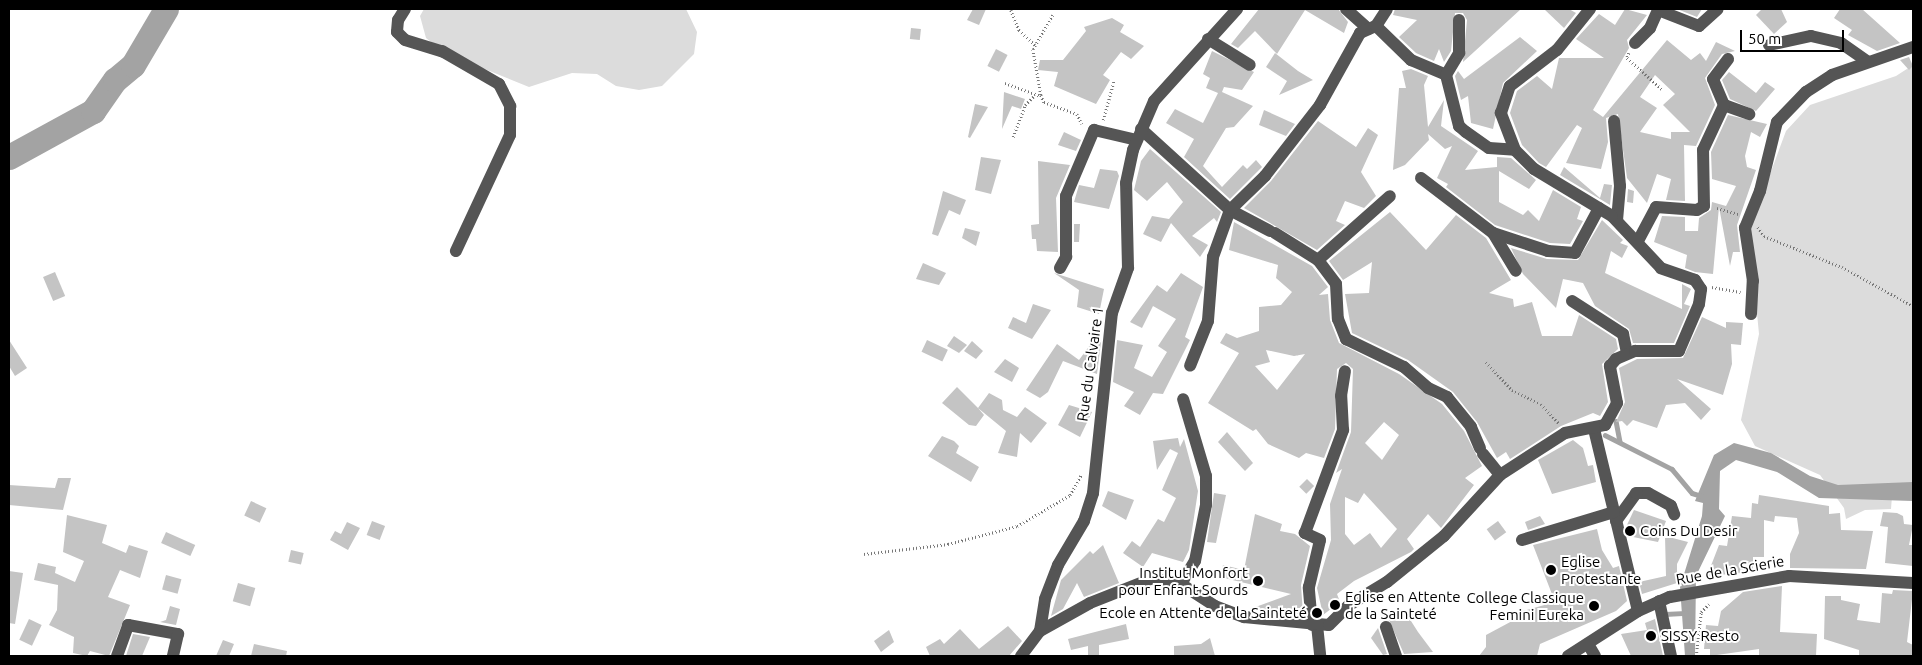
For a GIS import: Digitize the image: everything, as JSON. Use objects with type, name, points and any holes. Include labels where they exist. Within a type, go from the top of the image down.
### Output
[{"type":"street","points":[[405,9],[398,20],[397,32],[405,40],[442,50],[499,84],[510,106],[510,135],[456,251]]},
{"type":"street","name":"Rue du Calvaire 1","points":[[1040,631],[1045,599],[1058,565],[1090,506],[1094,452],[1113,304],[1128,268],[1126,183],[1139,134],[1154,102],[1208,39],[1237,9]]},
{"type":"street","points":[[1346,9],[1411,60],[1446,75]]},
{"type":"street","points":[[1190,366],[1208,321],[1213,257],[1230,210],[1265,176],[1320,105],[1342,62],[1387,9]]},
{"type":"street","points":[[1315,625],[1329,625],[1349,605],[1422,553],[1500,475],[1564,433],[1594,429],[1605,425],[1617,403],[1610,366],[1627,353],[1679,351],[1699,304],[1701,289],[1695,280],[1661,268],[1617,220],[1558,186],[1516,150],[1501,113],[1507,92],[1557,50],[1590,9]]},
{"type":"street","points":[[1635,43],[1650,28],[1658,10],[1699,26],[1718,9]]},
{"type":"street","points":[[1459,20],[1459,53],[1446,75],[1460,126],[1489,148],[1516,150]]},
{"type":"street","points":[[1769,45],[1811,36],[1842,43],[1868,62]]},
{"type":"street","points":[[1208,39],[1250,65]]},
{"type":"street","points":[[1751,314],[1752,294],[1747,216],[1760,191],[1769,139],[1777,122],[1806,92],[1832,74],[1913,47]]},
{"type":"street","points":[[1638,241],[1656,207],[1697,210],[1704,206],[1703,150],[1724,106],[1713,80],[1728,59]]},
{"type":"street","points":[[1724,106],[1748,114]]},
{"type":"street","points":[[1614,121],[1620,186],[1617,220]]},
{"type":"street","points":[[1060,268],[1066,257],[1066,196],[1097,131],[1139,134],[1230,210],[1273,232],[1318,260],[1339,290],[1338,319],[1346,339],[1404,367],[1428,388],[1447,397],[1471,427],[1482,451],[1500,475]]},
{"type":"street","points":[[1421,178],[1493,233],[1548,251],[1574,253],[1598,208]]},
{"type":"street","points":[[1318,260],[1390,196]]},
{"type":"street","points":[[1493,233],[1516,271]]},
{"type":"street","points":[[1572,301],[1622,334],[1627,353]]},
{"type":"street","points":[[1320,656],[1309,587],[1320,540],[1305,532],[1343,430],[1341,396],[1345,371]]},
{"type":"street","points":[[1181,584],[1195,561],[1206,505],[1206,476],[1182,399]]},
{"type":"street","points":[[1594,429],[1638,611]]},
{"type":"street","points":[[1522,540],[1615,516],[1636,493],[1648,493],[1671,506],[1674,514]]},
{"type":"street","name":"Rue de la Scierie","points":[[1568,656],[1638,611],[1664,599],[1789,576],[1913,583]]},
{"type":"street","name":"Rue du Calvaire 1","points":[[1021,656],[1040,631],[1138,582],[1153,578],[1181,584],[1215,606],[1244,618],[1315,625]]},
{"type":"street","points":[[1664,599],[1672,656]]},
{"type":"street","points":[[117,656],[128,625],[178,634],[173,656]]},
{"type":"street","points":[[1386,627],[1396,656]]},
{"type":"street","points":[[1588,644],[1595,656]]},
{"type":"path","points":[[1012,10],[1019,30],[1035,45]]},
{"type":"path","points":[[1053,15],[1035,45],[1041,96],[1044,102],[1077,114],[1097,131],[1114,80]]},
{"type":"path","points":[[1635,43],[1627,58],[1663,90]]},
{"type":"path","points":[[1005,83],[1041,96]]},
{"type":"path","points":[[1013,137],[1025,105],[1035,95]]},
{"type":"path","points":[[1704,206],[1755,217],[1764,236],[1842,267],[1913,306]]},
{"type":"path","points":[[1701,289],[1728,287],[1752,294]]},
{"type":"path","points":[[1486,362],[1512,390],[1553,415],[1564,433]]},
{"type":"path","points":[[864,554],[948,544],[1017,526],[1070,495],[1094,452]]},
{"type":"path","points":[[1696,656],[1701,612],[1719,600],[1716,588]]},
{"type":"shaded area","points":[[424,9],[686,9],[697,32],[694,54],[662,86],[639,90],[616,86],[597,74],[572,73],[529,87],[445,53],[426,38],[420,16]]},
{"type":"shaded area","points":[[1913,65],[1913,486],[1893,484],[1891,509],[1865,510],[1846,519],[1844,508],[1820,475],[1755,446],[1741,420],[1759,334],[1749,231],[1786,131],[1810,105],[1896,76]]},
{"type":"shaded area","points":[[1734,443],[1771,453],[1810,476],[1838,485],[1913,482],[1913,501],[1819,498],[1777,472],[1736,460],[1720,471],[1719,509],[1725,516],[1696,576],[1695,656],[1685,656],[1680,587],[1702,516],[1703,503],[1695,501],[1714,455]]},
{"type":"building","points":[[973,9],[986,9],[979,25],[967,20]]},
{"type":"building","points":[[1259,9],[1338,9],[1348,22],[1344,33],[1305,10],[1277,54],[1255,31],[1238,48],[1231,44]]},
{"type":"building","points":[[1395,9],[1521,9],[1463,62],[1467,20],[1463,13],[1455,13],[1451,51],[1444,62],[1439,49],[1434,61],[1416,53],[1399,37],[1417,20],[1393,15]]},
{"type":"building","points":[[1544,9],[1569,9],[1576,13],[1564,28]]},
{"type":"building","points":[[1625,9],[1647,15],[1627,40],[1629,48],[1593,110],[1603,117],[1667,40],[1691,60],[1700,53],[1706,61],[1716,42],[1735,51],[1722,54],[1705,78],[1715,105],[1696,146],[1684,145],[1685,201],[1666,200],[1671,179],[1657,174],[1647,203],[1627,178],[1618,114],[1606,118],[1608,142],[1601,169],[1566,163],[1582,128],[1577,125],[1546,167],[1539,163],[1522,145],[1510,113],[1517,91],[1537,76],[1552,89],[1559,58],[1604,58],[1576,39],[1599,14],[1615,25]],"holes":[[[1655,75],[1675,94],[1663,105],[1690,132],[1671,132],[1671,139],[1640,132],[1657,108],[1640,97]]]},
{"type":"building","points":[[1677,9],[1702,9],[1697,17]]},
{"type":"building","points":[[1762,9],[1781,9],[1787,22],[1774,34],[1756,15]]},
{"type":"building","points":[[1840,9],[1862,9],[1900,43],[1877,51],[1848,35],[1852,30],[1834,18]]},
{"type":"building","points":[[1112,18],[1124,25],[1120,32],[1144,46],[1131,59],[1121,52],[1103,75],[1110,80],[1096,104],[1054,86],[1058,72],[1038,70],[1040,60],[1063,60],[1086,31],[1084,27]]},
{"type":"building","points":[[911,28],[921,29],[920,40],[910,39]]},
{"type":"building","points":[[1520,37],[1537,51],[1503,83],[1493,129],[1471,123],[1468,96],[1461,100],[1455,76],[1458,71],[1464,79]]},
{"type":"building","points":[[996,49],[1008,55],[999,72],[987,66]]},
{"type":"building","points":[[1212,51],[1254,72],[1242,90],[1224,87],[1222,92],[1253,106],[1234,127],[1226,128],[1203,166],[1222,187],[1243,165],[1247,169],[1256,160],[1262,167],[1230,199],[1184,157],[1194,139],[1166,123],[1175,109],[1203,123],[1218,93],[1206,88],[1210,78],[1203,74]]},
{"type":"building","points":[[1275,53],[1313,80],[1279,95],[1287,81],[1266,67]]},
{"type":"building","points":[[1909,57],[1913,66],[1909,70],[1900,60]]},
{"type":"building","points":[[1411,69],[1428,76],[1424,85],[1428,127],[1444,100],[1441,126],[1478,151],[1465,170],[1497,167],[1497,157],[1511,158],[1536,180],[1529,189],[1499,171],[1499,202],[1523,215],[1528,210],[1539,221],[1553,190],[1581,207],[1577,219],[1583,221],[1570,244],[1550,243],[1495,225],[1446,187],[1448,184],[1437,178],[1452,146],[1445,149],[1428,134],[1429,140],[1405,165],[1393,170],[1399,88],[1406,88],[1402,71]]},
{"type":"building","points":[[1729,72],[1756,93],[1765,82],[1775,89],[1756,111],[1730,99],[1722,80]]},
{"type":"building","points":[[1004,92],[1025,99],[1021,109],[1012,106],[1002,129]]},
{"type":"building","points":[[975,104],[988,107],[970,138],[968,137]]},
{"type":"building","points":[[1264,110],[1295,124],[1286,136],[1259,125]]},
{"type":"building","points":[[1728,115],[1767,124],[1760,137],[1751,132],[1745,156],[1747,167],[1756,170],[1737,225],[1740,252],[1733,252],[1730,266],[1719,207],[1713,274],[1695,272],[1685,268],[1687,255],[1654,242],[1662,216],[1685,217],[1685,231],[1698,231],[1699,218],[1711,210],[1712,202],[1726,206],[1736,186],[1712,179],[1711,152]]},
{"type":"building","points":[[1318,121],[1356,147],[1368,128],[1378,135],[1361,172],[1376,196],[1364,208],[1345,201],[1336,221],[1345,225],[1317,250],[1244,208],[1271,181]]},
{"type":"building","points":[[1064,132],[1081,140],[1076,151],[1058,145]]},
{"type":"building","points":[[1150,149],[1221,212],[1217,222],[1214,218],[1192,236],[1208,245],[1200,257],[1171,223],[1161,242],[1143,234],[1152,216],[1169,219],[1183,202],[1167,182],[1147,201],[1134,190],[1141,161]]},
{"type":"building","points":[[981,157],[1001,160],[991,194],[975,190]]},
{"type":"building","points":[[1038,161],[1070,165],[1056,198],[1058,252],[1037,251],[1036,239],[1032,239],[1031,225],[1039,224]]},
{"type":"building","points":[[1564,167],[1600,198],[1604,184],[1612,185],[1610,205],[1560,175]]},
{"type":"building","points":[[1100,169],[1117,171],[1119,176],[1109,209],[1074,202],[1079,185],[1094,188]]},
{"type":"building","points":[[1628,189],[1634,191],[1633,203],[1627,202]]},
{"type":"building","points":[[943,191],[966,200],[960,215],[949,210],[938,236],[932,234]]},
{"type":"building","points":[[1390,212],[1426,250],[1456,215],[1486,238],[1511,280],[1489,293],[1513,299],[1514,307],[1532,302],[1542,336],[1572,336],[1579,315],[1616,339],[1618,349],[1602,364],[1608,402],[1600,416],[1593,413],[1561,426],[1510,459],[1506,452],[1497,458],[1477,422],[1453,392],[1408,360],[1352,333],[1345,294],[1369,293],[1372,262],[1343,280],[1329,261]]},
{"type":"building","points":[[1602,220],[1623,240],[1620,243],[1628,246],[1622,258],[1611,251],[1605,273],[1682,309],[1682,284],[1691,289],[1684,304],[1690,306],[1674,343],[1633,343],[1629,329],[1595,306],[1583,283],[1563,279],[1556,308],[1523,274],[1511,248],[1547,259],[1578,260]]},
{"type":"building","points":[[1234,222],[1312,266],[1328,287],[1319,295],[1328,294],[1330,320],[1339,343],[1399,374],[1442,404],[1464,431],[1482,466],[1465,478],[1474,485],[1441,528],[1428,514],[1407,539],[1414,549],[1411,552],[1354,581],[1337,594],[1340,602],[1323,615],[1317,588],[1331,540],[1330,504],[1342,469],[1336,473],[1351,432],[1353,369],[1346,363],[1337,369],[1335,429],[1324,458],[1306,453],[1299,458],[1268,444],[1256,429],[1253,431],[1208,403],[1239,353],[1220,343],[1226,333],[1237,338],[1259,331],[1259,307],[1281,305],[1292,292],[1276,278],[1278,265],[1229,250]],"holes":[[[1266,350],[1294,356],[1305,354],[1277,390],[1255,366],[1270,362]],[[1384,422],[1399,435],[1382,460],[1365,443]],[[1364,493],[1397,529],[1381,548],[1370,533],[1354,545],[1345,534],[1345,497],[1358,503]]]},
{"type":"building","points":[[1074,224],[1080,224],[1079,242],[1074,242]]},
{"type":"building","points":[[965,228],[980,232],[976,246],[962,238]]},
{"type":"building","points":[[923,263],[946,273],[939,285],[916,279]]},
{"type":"building","points":[[55,272],[65,296],[53,301],[43,277]]},
{"type":"building","points":[[1054,273],[1104,289],[1099,314],[1077,307],[1079,290]]},
{"type":"building","points":[[1181,273],[1203,287],[1185,337],[1190,340],[1163,394],[1153,393],[1140,415],[1124,406],[1134,392],[1113,382],[1117,340],[1143,345],[1134,368],[1152,377],[1167,352],[1158,346],[1176,319],[1153,306],[1142,328],[1130,322],[1157,285],[1167,292]]},
{"type":"building","points":[[1033,304],[1051,310],[1032,339],[1008,328],[1013,317],[1026,323]]},
{"type":"building","points":[[1702,317],[1726,328],[1726,322],[1743,323],[1741,345],[1731,344],[1732,364],[1723,395],[1677,379],[1711,409],[1701,420],[1685,403],[1666,405],[1657,428],[1633,420],[1627,426],[1622,421],[1616,422],[1625,402],[1619,368],[1637,359],[1683,358]]},
{"type":"building","points":[[954,336],[967,345],[959,353],[947,346]]},
{"type":"building","points":[[9,340],[27,368],[15,376],[9,366]]},
{"type":"building","points":[[927,340],[948,350],[942,362],[922,352]]},
{"type":"building","points":[[972,341],[983,351],[976,359],[964,351]]},
{"type":"building","points":[[1093,341],[1101,342],[1097,374],[1063,361],[1048,392],[1040,398],[1026,390],[1057,344],[1079,360]]},
{"type":"building","points":[[1005,359],[1019,368],[1012,382],[994,372]]},
{"type":"building","points":[[957,387],[984,415],[976,426],[969,425],[942,403]]},
{"type":"building","points":[[989,393],[1002,400],[1003,410],[1017,417],[1025,407],[1047,423],[1031,443],[1020,433],[1017,457],[998,453],[1006,431],[978,408]]},
{"type":"building","points":[[1069,405],[1092,412],[1080,437],[1058,425]]},
{"type":"building","points":[[1227,432],[1253,463],[1245,471],[1218,442]]},
{"type":"building","points":[[942,436],[954,441],[959,446],[956,453],[979,467],[971,482],[928,456]]},
{"type":"building","points":[[1178,438],[1180,447],[1184,439],[1198,491],[1189,550],[1183,562],[1152,553],[1143,567],[1123,553],[1132,541],[1140,547],[1158,519],[1164,522],[1176,498],[1162,490],[1178,453],[1170,449],[1157,470],[1153,441]]},
{"type":"building","points":[[1573,440],[1583,448],[1588,466],[1593,465],[1596,482],[1552,494],[1538,460]]},
{"type":"building","points":[[58,478],[71,478],[63,510],[9,505],[9,485],[55,488]]},
{"type":"building","points":[[1307,479],[1314,486],[1306,494],[1299,487]]},
{"type":"building","points":[[1108,491],[1134,500],[1126,520],[1102,506]]},
{"type":"building","points":[[1214,493],[1226,495],[1216,543],[1207,542]]},
{"type":"building","points":[[1759,495],[1829,506],[1829,514],[1840,513],[1841,530],[1873,531],[1866,569],[1790,568],[1790,554],[1799,533],[1797,518],[1775,516],[1774,522],[1764,520],[1764,557],[1753,557],[1753,572],[1707,576],[1719,545],[1727,546],[1732,516],[1751,518],[1752,503],[1758,504]]},
{"type":"building","points":[[251,501],[266,508],[260,523],[244,516]]},
{"type":"building","points":[[1634,510],[1666,521],[1658,542],[1628,536],[1626,527]]},
{"type":"building","points":[[1883,512],[1897,513],[1903,516],[1904,524],[1913,525],[1909,545],[1913,545],[1913,566],[1885,563],[1888,527],[1880,526]]},
{"type":"building","points":[[1255,514],[1282,524],[1280,531],[1295,534],[1310,546],[1301,585],[1303,614],[1250,609],[1291,594],[1220,577],[1223,565],[1244,570]]},
{"type":"building","points":[[67,515],[107,525],[102,543],[126,553],[129,545],[148,551],[140,578],[120,570],[108,597],[130,605],[109,656],[90,651],[87,656],[73,653],[74,637],[49,625],[57,610],[58,585],[34,580],[38,563],[56,567],[55,573],[75,582],[84,561],[63,552]]},
{"type":"building","points":[[1540,516],[1545,524],[1528,530],[1525,522]]},
{"type":"building","points":[[372,521],[385,526],[380,540],[367,535]]},
{"type":"building","points":[[1498,521],[1506,532],[1495,541],[1487,529]]},
{"type":"building","points":[[347,522],[360,528],[348,550],[330,540],[335,531],[341,534]]},
{"type":"building","points":[[1597,529],[1602,550],[1613,568],[1619,566],[1627,601],[1616,611],[1540,644],[1537,656],[1479,656],[1486,647],[1486,635],[1514,620],[1512,614],[1555,602],[1533,545]]},
{"type":"building","points":[[166,532],[195,545],[190,556],[161,543]]},
{"type":"building","points":[[1665,536],[1688,542],[1677,564],[1677,583],[1642,594],[1639,582],[1666,576]]},
{"type":"building","points":[[1103,545],[1119,583],[1084,597],[1077,583],[1063,609],[1051,616],[1061,580],[1090,551],[1093,554]]},
{"type":"building","points":[[291,550],[304,553],[301,565],[288,562]]},
{"type":"building","points":[[9,571],[23,573],[15,624],[9,623]]},
{"type":"building","points":[[166,575],[181,579],[178,594],[162,589]]},
{"type":"building","points":[[238,583],[255,588],[250,606],[233,601]]},
{"type":"building","points":[[1782,586],[1780,632],[1817,634],[1816,656],[1759,656],[1759,649],[1710,656],[1710,649],[1704,649],[1706,625],[1718,626],[1721,611],[1743,592]]},
{"type":"building","points":[[1893,590],[1913,591],[1907,642],[1913,645],[1913,656],[1859,656],[1859,650],[1824,639],[1825,596],[1841,596],[1841,600],[1860,604],[1857,620],[1880,623],[1882,593],[1892,594]]},
{"type":"building","points":[[170,606],[180,609],[176,625],[160,622],[166,620]]},
{"type":"building","points":[[1404,610],[1433,652],[1404,654],[1389,620]]},
{"type":"building","points":[[29,619],[42,625],[32,646],[19,640]]},
{"type":"building","name":"SISSY Resto","points":[[1655,619],[1663,656],[1631,656],[1621,634],[1647,630],[1645,623]]},
{"type":"building","points":[[1126,624],[1129,639],[1099,645],[1099,656],[1088,656],[1088,646],[1071,650],[1068,639]]},
{"type":"building","points":[[1008,626],[1022,641],[1009,656],[930,656],[926,647],[940,639],[944,644],[960,629],[979,649]]},
{"type":"building","points":[[1378,628],[1387,654],[1383,655],[1371,638]]},
{"type":"building","points":[[889,630],[894,642],[881,652],[874,641]]},
{"type":"building","points":[[133,634],[150,637],[142,656],[126,656]]},
{"type":"building","points":[[1210,638],[1215,656],[1174,656],[1174,646],[1201,644]]},
{"type":"building","points":[[223,640],[234,644],[229,656],[216,656]]},
{"type":"building","points":[[254,644],[287,651],[286,656],[251,656]]},
{"type":"waterway","points":[[9,157],[93,111],[115,80],[133,65],[166,9]]},
{"type":"waterway","points":[[1616,421],[1620,442]]},
{"type":"waterway","points":[[1605,435],[1672,469],[1692,493],[1702,496]]},
{"type":"waterway","points":[[1665,614],[1686,613]]},
{"type":"place","name":"Coins Du Desir","points":[[1630,531]]},
{"type":"place","name":"Eglise Protestante","points":[[1551,570]]},
{"type":"place","name":"Institut Monfort pour Enfant Sourds","points":[[1258,581]]},
{"type":"place","name":"Eglise en Attente de la Sainteté","points":[[1335,605]]},
{"type":"place","name":"College Classique Femini Eureka","points":[[1594,606]]},
{"type":"place","name":"Ecole en Attente de la Sainteté","points":[[1317,613]]},
{"type":"place","name":"SISSY Resto","points":[[1651,636]]}]
